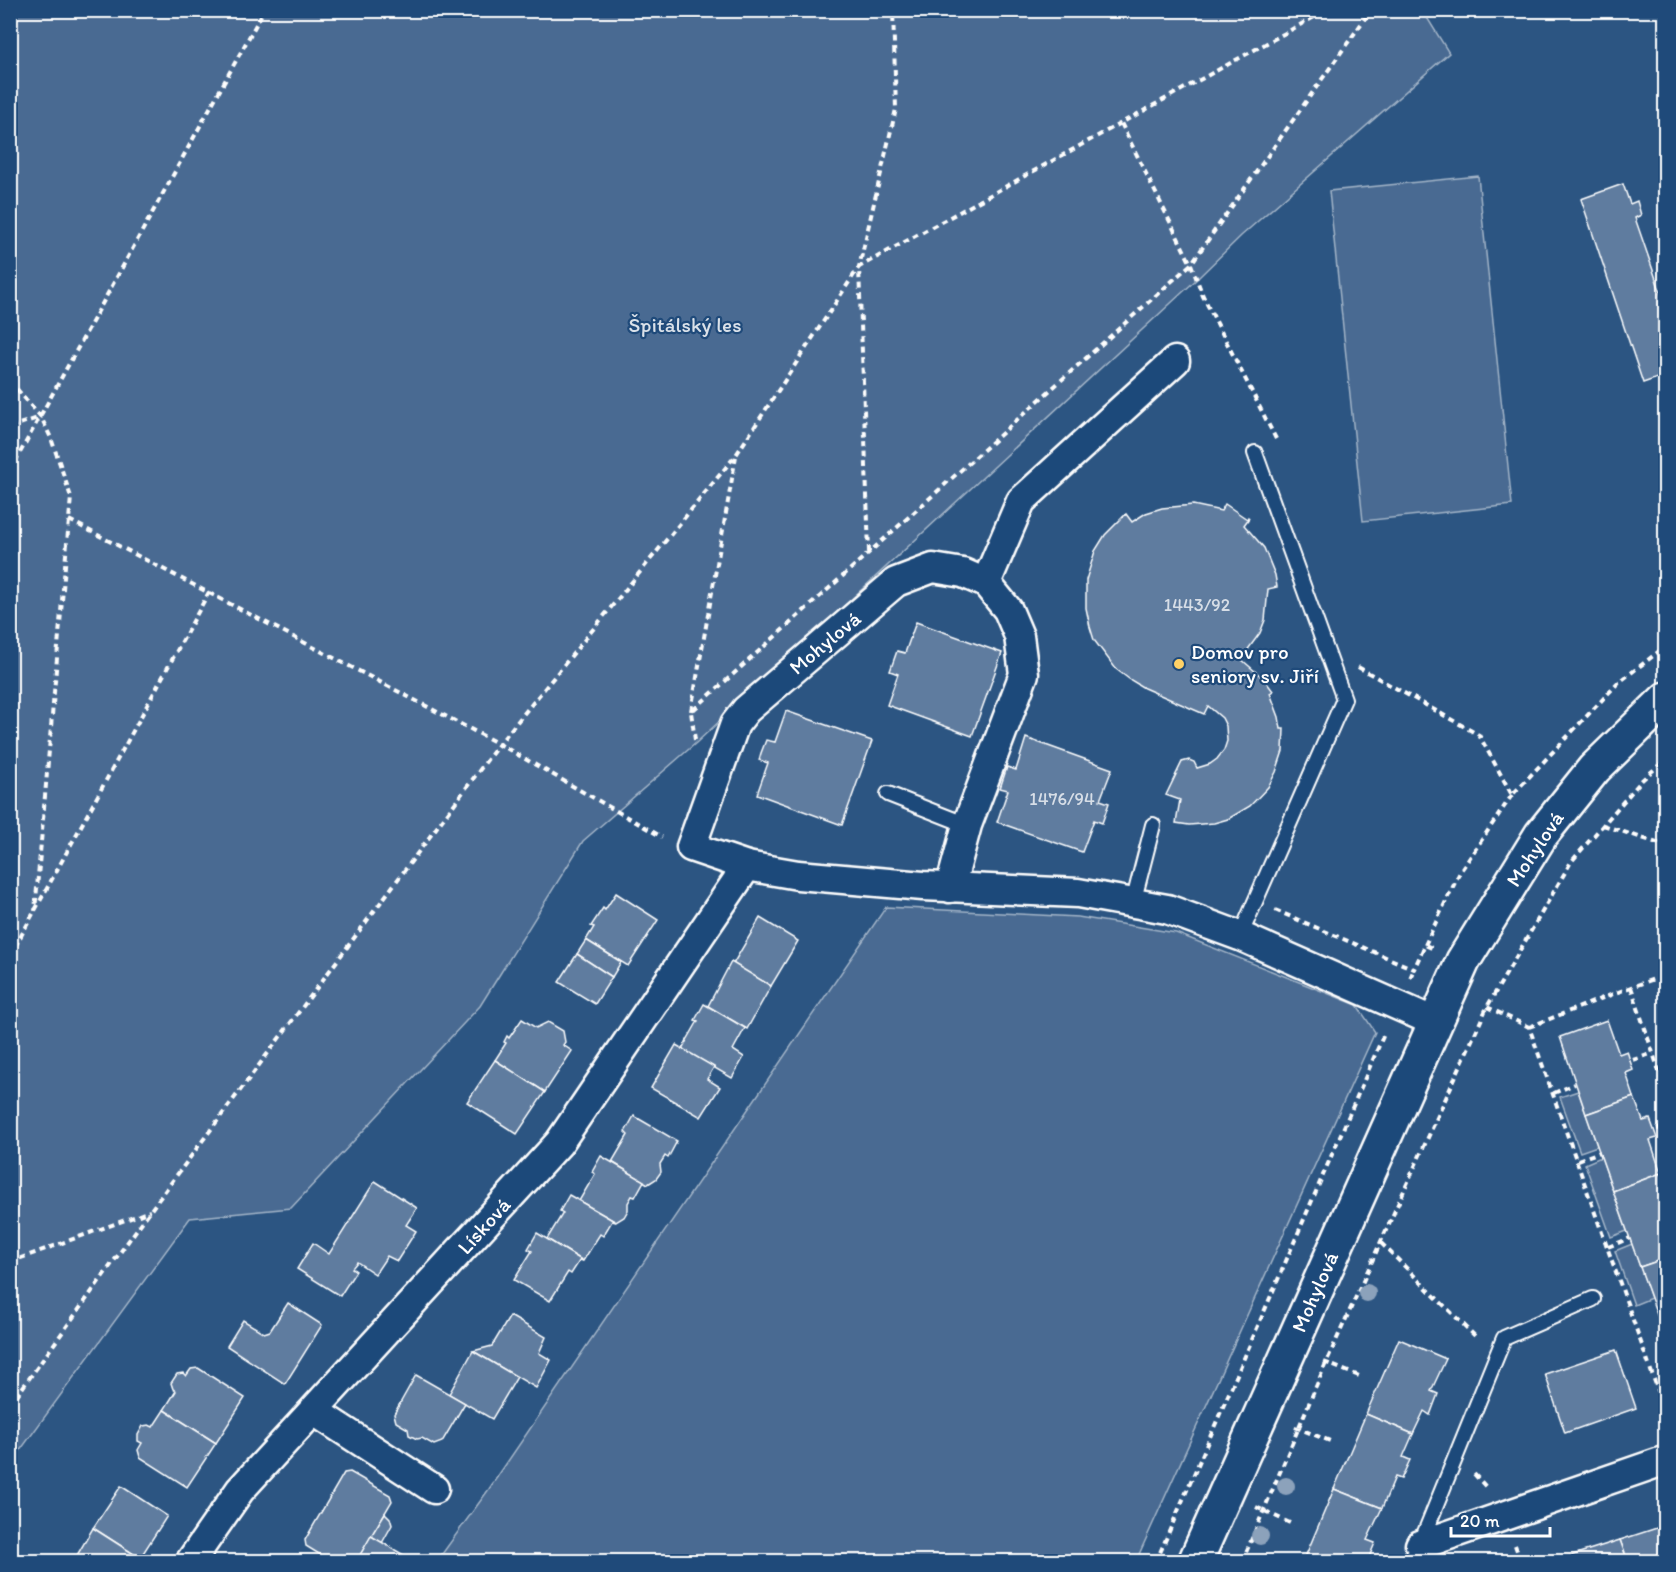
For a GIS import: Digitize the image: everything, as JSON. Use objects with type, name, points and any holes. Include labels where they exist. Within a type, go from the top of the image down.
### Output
[{"type":"street","points":[[986,583],[1021,501],[1176,361]]},
{"type":"street","name":"Mohylová","points":[[691,847],[735,724],[746,710],[896,582],[933,568],[963,573],[986,583],[1008,609],[1019,636],[1024,674],[967,825],[951,888]]},
{"type":"street","name":"Mohylová","points":[[1195,1562],[1463,962],[1541,835],[1594,769],[1665,699]]},
{"type":"street","points":[[691,847],[747,866],[798,875],[951,888],[1078,893],[1167,909],[1240,936],[1435,1022]]},
{"type":"street","name":"Lísková","points":[[190,1562],[240,1490],[559,1143],[747,866]]},
{"type":"street","points":[[314,1411],[434,1489]]},
{"type":"street","points":[[1416,1553],[1665,1460]]},
{"type":"lane","points":[[1240,936],[1344,699],[1255,453]]},
{"type":"lane","points":[[888,795],[967,825]]},
{"type":"lane","points":[[1133,903],[1153,825]]},
{"type":"lane","points":[[1416,1553],[1504,1338],[1593,1299]]},
{"type":"path","points":[[10,471],[264,10]]},
{"type":"path","points":[[869,553],[859,267],[896,109],[893,10]]},
{"type":"path","points":[[10,1405],[150,1211],[499,744],[736,455],[859,267],[1327,10]]},
{"type":"path","points":[[692,712],[1191,264],[1371,10]]},
{"type":"path","points":[[1121,123],[1191,264],[1203,296],[1281,449]]},
{"type":"path","points":[[10,381],[41,417],[51,438],[71,497],[35,911]]},
{"type":"path","points":[[10,427],[41,417]]},
{"type":"path","points":[[696,743],[692,712],[736,455]]},
{"type":"path","points":[[69,520],[499,744],[662,837],[691,847]]},
{"type":"path","points":[[10,956],[209,592]]},
{"type":"path","points":[[1156,1562],[1398,1004],[1460,872],[1512,795],[1618,683],[1665,646]]},
{"type":"path","points":[[1350,662],[1479,735],[1512,795]]},
{"type":"path","points":[[1242,1562],[1297,1428],[1487,1007],[1571,862],[1642,780],[1665,759]]},
{"type":"path","points":[[1603,825],[1665,846]]},
{"type":"path","points":[[1255,902],[1414,969]]},
{"type":"path","points":[[1425,945],[1504,978]]},
{"type":"path","points":[[1529,1027],[1665,975]]},
{"type":"path","points":[[1631,987],[1665,1092]]},
{"type":"path","points":[[1487,1007],[1529,1027],[1578,1160],[1665,1413]]},
{"type":"path","points":[[1633,1060],[1653,1053]]},
{"type":"path","points":[[1554,1093],[1575,1084]]},
{"type":"path","points":[[1657,1129],[1665,1127]]},
{"type":"path","points":[[1578,1160],[1600,1152]]},
{"type":"path","points":[[10,1262],[150,1211]]},
{"type":"path","points":[[1608,1247],[1630,1238]]},
{"type":"path","points":[[1381,1244],[1479,1340]]},
{"type":"path","points":[[1290,1348],[1359,1377]]},
{"type":"path","points":[[1262,1413],[1330,1441]]},
{"type":"path","points":[[1473,1473],[1494,1495]]},
{"type":"path","points":[[1225,1493],[1294,1525]]},
{"type":"green space","name":"Špitálský les","points":[[11,11],[1423,11],[1449,53],[1241,236],[696,743],[583,841],[480,1006],[291,1208],[190,1218],[11,1463]]},
{"type":"green space","points":[[1478,176],[1512,505],[1363,521],[1329,191]]},
{"type":"green space","points":[[886,907],[1078,917],[1176,933],[1357,1005],[1375,1032],[1136,1561],[437,1561],[489,1489]]},
{"type":"green space","points":[[1578,1091],[1597,1146],[1580,1152],[1560,1097]]},
{"type":"green space","points":[[1601,1157],[1627,1231],[1611,1237],[1585,1164]]},
{"type":"green space","points":[[1632,1244],[1651,1298],[1634,1305],[1615,1251]]},
{"type":"building","points":[[1623,184],[1630,204],[1637,201],[1641,215],[1635,218],[1666,308],[1666,375],[1643,383],[1581,199]]},
{"type":"building","name":"Domov pro seniory sv. Jiří","points":[[1225,504],[1247,519],[1249,518],[1244,525],[1264,548],[1275,575],[1277,587],[1268,589],[1265,620],[1260,633],[1241,659],[1264,679],[1273,691],[1270,693],[1281,729],[1284,729],[1283,751],[1268,787],[1250,806],[1228,819],[1214,823],[1189,825],[1176,823],[1180,800],[1166,795],[1182,762],[1189,760],[1194,762],[1197,768],[1217,759],[1227,741],[1226,726],[1222,718],[1208,706],[1204,714],[1144,688],[1116,669],[1094,640],[1086,608],[1086,580],[1095,551],[1105,535],[1126,514],[1132,522],[1146,513],[1162,508],[1193,505],[1221,511]]},
{"type":"building","points":[[916,622],[1002,653],[972,736],[887,705],[898,674],[890,671],[897,651],[905,653]]},
{"type":"building","points":[[786,711],[872,741],[842,825],[757,794],[768,763],[759,760],[761,753],[766,740],[775,742]]},
{"type":"building","points":[[1026,738],[1112,769],[1100,800],[1109,803],[1102,823],[1094,820],[1082,852],[997,822],[1008,790],[1000,788],[1007,767],[1016,770]]},
{"type":"building","points":[[616,893],[658,920],[628,966],[586,940],[594,927],[591,926]]},
{"type":"building","points":[[760,918],[798,941],[771,986],[733,964]]},
{"type":"building","points":[[586,940],[621,962],[612,977],[577,954]]},
{"type":"building","points":[[577,954],[612,977],[595,1004],[559,982]]},
{"type":"building","points":[[731,962],[771,986],[747,1029],[708,1006]]},
{"type":"building","points":[[704,1004],[745,1028],[733,1050],[744,1057],[732,1078],[682,1049],[698,1021],[695,1020]]},
{"type":"building","points":[[522,1019],[536,1028],[548,1022],[563,1031],[565,1042],[563,1045],[572,1051],[545,1092],[495,1060],[506,1043],[504,1042],[507,1036],[509,1038]]},
{"type":"building","points":[[1607,1020],[1619,1054],[1627,1051],[1633,1070],[1626,1073],[1634,1097],[1586,1114],[1560,1037]]},
{"type":"building","points":[[676,1045],[714,1067],[707,1079],[720,1087],[701,1117],[651,1088]]},
{"type":"building","points":[[495,1060],[545,1092],[517,1134],[467,1102]]},
{"type":"building","points":[[1634,1097],[1643,1121],[1650,1119],[1657,1138],[1650,1140],[1661,1173],[1613,1191],[1586,1114]]},
{"type":"building","points":[[634,1116],[677,1141],[668,1158],[665,1156],[660,1164],[661,1172],[648,1184],[612,1162],[628,1135],[625,1132]]},
{"type":"building","points":[[601,1156],[644,1181],[635,1197],[632,1196],[628,1203],[628,1210],[624,1217],[616,1222],[579,1201],[595,1174],[592,1172]]},
{"type":"building","points":[[1661,1173],[1666,1186],[1666,1258],[1640,1267],[1613,1191]]},
{"type":"building","points":[[375,1181],[417,1208],[406,1225],[416,1231],[397,1261],[387,1256],[375,1274],[357,1262],[352,1268],[356,1271],[340,1296],[297,1269],[313,1243],[329,1254]]},
{"type":"building","points":[[569,1195],[616,1222],[612,1221],[603,1236],[600,1234],[583,1261],[547,1239],[563,1213],[560,1211]]},
{"type":"building","points":[[537,1233],[583,1261],[580,1260],[571,1274],[568,1272],[550,1301],[514,1280],[532,1251],[528,1249]]},
{"type":"building","points":[[1666,1258],[1666,1340],[1640,1267]]},
{"type":"building","points":[[288,1303],[322,1325],[285,1384],[227,1346],[243,1320],[264,1333],[270,1331]]},
{"type":"building","points":[[510,1316],[546,1337],[539,1353],[551,1360],[536,1388],[473,1351],[492,1346]]},
{"type":"building","points":[[1399,1339],[1446,1359],[1431,1391],[1438,1394],[1430,1415],[1424,1411],[1413,1434],[1366,1414]]},
{"type":"building","points":[[1616,1350],[1636,1408],[1565,1433],[1545,1374]]},
{"type":"building","points":[[473,1351],[517,1377],[492,1419],[449,1394]]},
{"type":"building","points":[[198,1368],[245,1398],[216,1443],[164,1410],[176,1391],[171,1383],[177,1374],[183,1373],[186,1376],[191,1369]]},
{"type":"building","points":[[416,1375],[465,1403],[442,1442],[434,1445],[422,1438],[417,1439],[409,1435],[408,1429],[396,1422],[394,1414]]},
{"type":"building","points":[[164,1410],[216,1443],[187,1487],[140,1457],[138,1450],[142,1443],[138,1441],[138,1435],[143,1426],[153,1427]]},
{"type":"building","points":[[1366,1414],[1413,1434],[1403,1457],[1410,1460],[1401,1479],[1395,1477],[1382,1508],[1334,1489]]},
{"type":"building","points":[[350,1472],[390,1495],[392,1501],[356,1562],[332,1562],[306,1546],[305,1540],[344,1473]]},
{"type":"building","points":[[121,1486],[167,1516],[140,1558],[93,1528]]},
{"type":"building","points":[[1334,1489],[1382,1508],[1367,1540],[1375,1543],[1367,1562],[1359,1559],[1358,1562],[1303,1562]]},
{"type":"building","points":[[385,1513],[392,1525],[382,1543],[371,1536]]},
{"type":"building","points":[[1666,1525],[1666,1562],[1628,1562],[1620,1540]]},
{"type":"building","points":[[93,1528],[140,1558],[138,1562],[73,1562]]},
{"type":"building","points":[[371,1536],[409,1558],[407,1562],[356,1562]]},
{"type":"building","points":[[1620,1540],[1628,1562],[1551,1562]]},
{"type":"place","name":"Domov pro seniory sv. Jiří","points":[[1179,664]]}]
